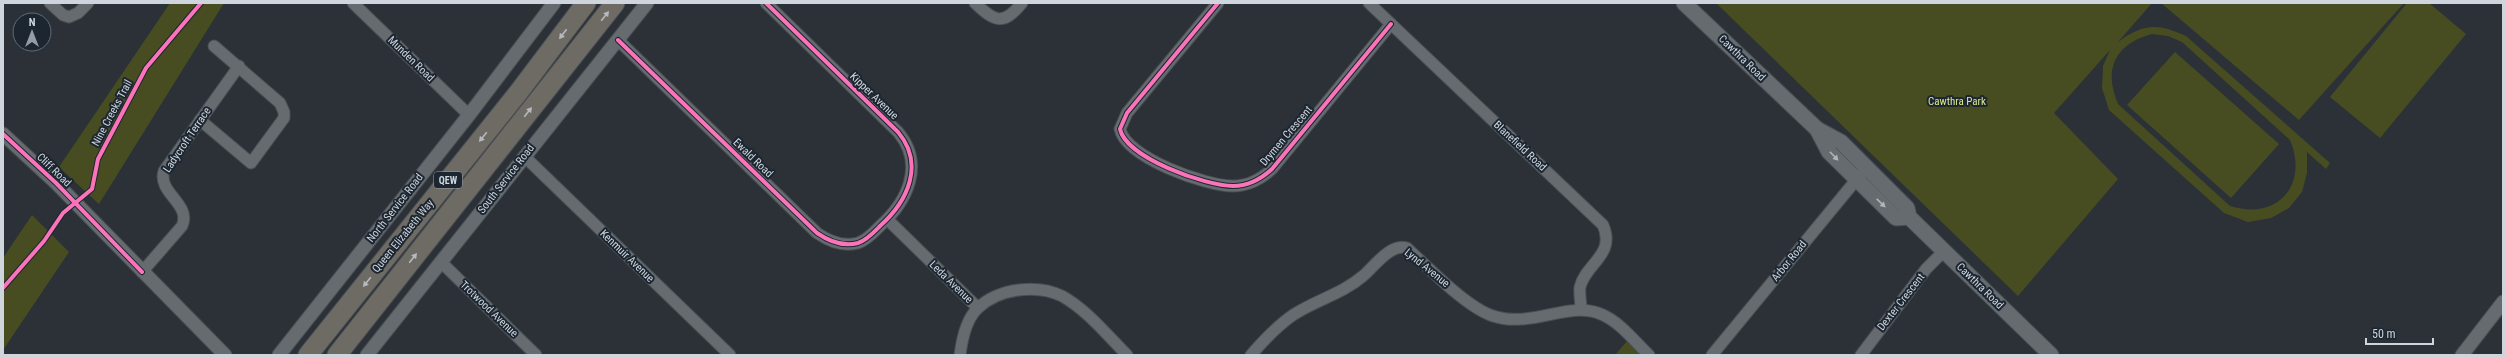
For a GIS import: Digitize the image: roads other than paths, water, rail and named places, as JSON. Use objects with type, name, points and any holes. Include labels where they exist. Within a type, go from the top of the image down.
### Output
[{"type":"highway","name":"Queen Elizabeth Way","points":[[308,355],[518,93],[586,3]]},
{"type":"highway","name":"Queen Elizabeth Way","points":[[337,355],[615,3]]},
{"type":"main road","name":"Cawthra Road","points":[[1684,3],[1817,129],[1841,142],[1906,208],[1909,217],[2051,355]]},
{"type":"main road","name":"Cawthra Road","points":[[1817,129],[1830,152],[1896,218],[1909,217]]},
{"type":"street","points":[[50,3],[63,15],[70,17],[78,13],[88,3]]},
{"type":"street","name":"Munden Road","points":[[353,3],[469,116]]},
{"type":"street","name":"North Service Road","points":[[279,355],[469,116],[554,3]]},
{"type":"street","name":"South Service Road","points":[[366,355],[647,3]]},
{"type":"street","name":"Kipper Avenue","points":[[766,3],[898,132],[908,146],[913,162],[911,184],[888,220]]},
{"type":"street","points":[[975,3],[990,18],[1002,20],[1011,16],[1022,3]]},
{"type":"street","name":"Drymen Crescent","points":[[1218,3],[1127,113],[1120,129],[1129,144],[1166,167],[1216,184],[1243,185],[1256,180],[1272,169],[1391,24]]},
{"type":"street","name":"Blanefield Road","points":[[1370,3],[1603,225],[1606,234],[1606,246],[1580,287],[1581,309]]},
{"type":"street","name":"Ewald Road","points":[[618,40],[821,236],[838,243],[860,242],[888,220]]},
{"type":"street","points":[[200,120],[251,163],[282,125],[284,112],[280,103],[239,66],[214,46]]},
{"type":"street","name":"Ladycroft Terrace","points":[[142,272],[183,223],[183,212],[164,186],[163,175],[239,66]]},
{"type":"street","name":"Cliff Road","points":[[3,134],[56,183],[225,355]]},
{"type":"street","name":"Kenmuir Avenue","points":[[524,156],[730,355]]},
{"type":"street","name":"Arbor Road","points":[[1712,355],[1866,167]]},
{"type":"street","name":"Leda Avenue","points":[[888,220],[978,308],[964,333],[960,355]]},
{"type":"street","name":"Lynd Avenue","points":[[1251,355],[1268,336],[1294,315],[1341,292],[1362,277],[1385,255],[1399,247],[1407,248],[1461,296],[1493,316],[1520,320],[1533,320],[1581,309]]},
{"type":"street","name":"Dexter Crescent","points":[[1861,355],[1926,269],[1944,251]]},
{"type":"street","name":"Trotwood Avenue","points":[[441,262],[536,355]]},
{"type":"street","points":[[978,308],[1000,296],[1017,290],[1038,290],[1060,296],[1082,311],[1127,355]]},
{"type":"street","points":[[2462,355],[2503,302]]},
{"type":"street","points":[[1581,309],[1593,311],[1609,318],[1649,355]]},
{"type":"park label","name":"Cawthra Park","points":[[1957,101]]}]
